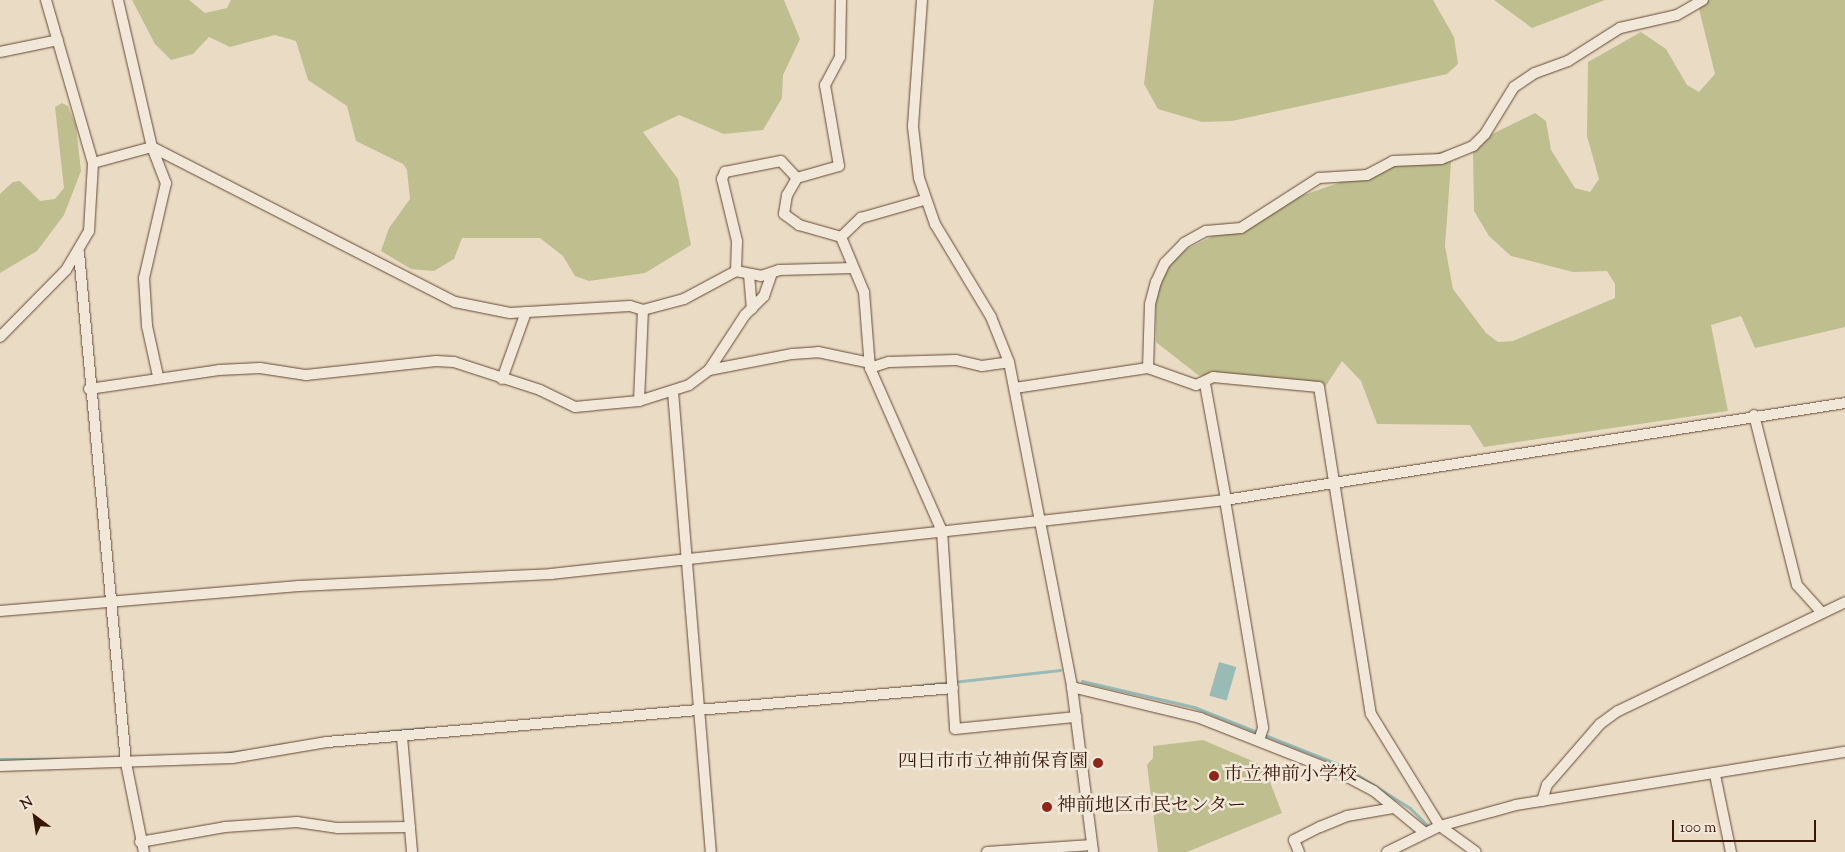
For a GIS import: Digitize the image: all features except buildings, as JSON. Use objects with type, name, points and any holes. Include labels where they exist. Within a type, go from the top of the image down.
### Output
[{"type":"street","points":[[0,337],[46,294],[79,252],[89,231],[93,163],[46,0]]},
{"type":"street","points":[[118,0],[152,147],[166,183],[144,278],[147,326],[158,376]]},
{"type":"street","points":[[841,0],[840,57],[825,94],[839,166],[797,178],[784,205],[789,220],[841,237]]},
{"type":"street","points":[[922,0],[912,127],[924,200],[991,316],[1009,362],[1072,687],[1092,848],[987,852]]},
{"type":"street","points":[[1148,368],[1150,304],[1156,282],[1165,263],[1184,243],[1206,231],[1241,228],[1319,178],[1367,175],[1393,162],[1440,159],[1472,146],[1485,134],[1514,87],[1535,73],[1568,61],[1620,28],[1676,15],[1703,0]]},
{"type":"street","points":[[0,52],[58,40]]},
{"type":"street","points":[[93,163],[152,147],[455,302],[526,312],[630,306],[643,310],[684,299],[736,271],[749,275],[853,268]]},
{"type":"street","points":[[736,271],[737,241],[722,179],[725,172],[782,161],[797,178]]},
{"type":"street","points":[[841,237],[861,218],[924,200]]},
{"type":"street","points":[[841,237],[868,310],[870,366],[942,531],[955,729],[1076,717]]},
{"type":"street","points":[[79,252],[89,389],[126,763],[142,847],[224,827],[297,822],[337,828],[410,827]]},
{"type":"street","points":[[709,370],[752,309],[764,296],[772,273]]},
{"type":"street","points":[[749,275],[752,309]]},
{"type":"street","points":[[639,401],[643,310]]},
{"type":"street","points":[[502,379],[526,312]]},
{"type":"street","points":[[89,389],[158,376],[260,368],[306,375],[344,373],[436,361],[502,379],[575,407],[639,401],[673,392],[709,370],[818,352],[870,366],[889,362],[956,360],[982,366],[1009,362]]},
{"type":"street","points":[[1015,388],[1148,368],[1196,385],[1205,384],[1213,377],[1319,387],[1332,482],[1371,714],[1432,829]]},
{"type":"street","points":[[1205,384],[1226,499],[1263,728],[1259,740]]},
{"type":"street","points":[[673,392],[711,852]]},
{"type":"street","points":[[0,611],[299,586],[551,574],[687,557],[1041,521],[1226,499],[1754,415],[1845,403]]},
{"type":"street","points":[[1754,415],[1797,585],[1821,612]]},
{"type":"street","points":[[1542,801],[1546,785],[1600,724],[1618,711],[1845,602]]},
{"type":"street","points":[[0,766],[232,758],[327,742],[402,737],[953,687]]},
{"type":"street","points":[[1072,687],[1167,708],[1259,740],[1361,782],[1394,808],[1476,852]]},
{"type":"street","points":[[402,737],[412,852]]},
{"type":"street","points":[[1387,852],[1432,829],[1542,801],[1715,775],[1845,752]]},
{"type":"street","points":[[1715,775],[1731,852]]},
{"type":"street","points":[[1299,852],[1294,840],[1320,827],[1347,816],[1394,808]]},
{"type":"shaded area","points":[[132,0],[189,0],[205,13],[227,8],[231,0],[784,0],[800,39],[783,75],[782,98],[763,130],[724,134],[679,115],[643,132],[678,179],[691,245],[645,273],[589,281],[575,276],[563,256],[540,238],[462,238],[454,259],[434,271],[411,269],[381,251],[389,228],[410,199],[407,170],[403,164],[356,141],[347,106],[308,80],[296,41],[275,35],[230,47],[209,37],[193,54],[171,60],[155,44]]},
{"type":"shaded area","points":[[1154,0],[1433,0],[1454,37],[1458,64],[1447,74],[1232,121],[1202,122],[1158,109],[1144,84]]},
{"type":"shaded area","points":[[1494,0],[1605,0],[1532,28]]},
{"type":"shaded area","points":[[1703,0],[1845,0],[1845,327],[1755,348],[1741,316],[1711,325],[1728,411],[1484,447],[1470,425],[1377,424],[1361,381],[1342,361],[1325,387],[1245,383],[1198,375],[1156,342],[1156,284],[1171,257],[1275,205],[1390,165],[1452,149],[1445,246],[1453,289],[1486,333],[1498,342],[1513,341],[1615,298],[1615,284],[1607,271],[1573,272],[1511,256],[1489,236],[1474,211],[1473,151],[1482,139],[1535,113],[1546,121],[1551,150],[1575,188],[1590,192],[1599,179],[1587,136],[1588,62],[1641,32],[1666,49],[1687,85],[1699,92],[1715,74],[1699,9]]},
{"type":"shaded area","points":[[62,103],[68,106],[76,126],[81,171],[64,215],[37,251],[0,273],[0,194],[13,182],[20,181],[40,201],[55,199],[64,188],[55,107]]},
{"type":"shaded area","name":"市立神前小学校","points":[[1203,740],[1264,766],[1282,813],[1187,852],[1158,852],[1147,765],[1153,758],[1153,746]]},
{"type":"water","points":[[1219,662],[1236,667],[1227,701],[1209,696]]},
{"type":"waterway","points":[[917,686],[1060,670]]},
{"type":"waterway","points":[[1082,681],[1194,707],[1343,766],[1410,808],[1431,829]]},
{"type":"waterway","points":[[371,733],[427,728]]},
{"type":"waterway","points":[[269,747],[285,744]]},
{"type":"waterway","points":[[225,753],[244,751]]},
{"type":"waterway","points":[[0,759],[59,759]]},
{"type":"place","name":"四日市市立神前保育園","points":[[1098,763]]},
{"type":"place","name":"市立神前小学校","points":[[1214,776]]},
{"type":"place","name":"神前地区市民センター","points":[[1047,807]]}]
